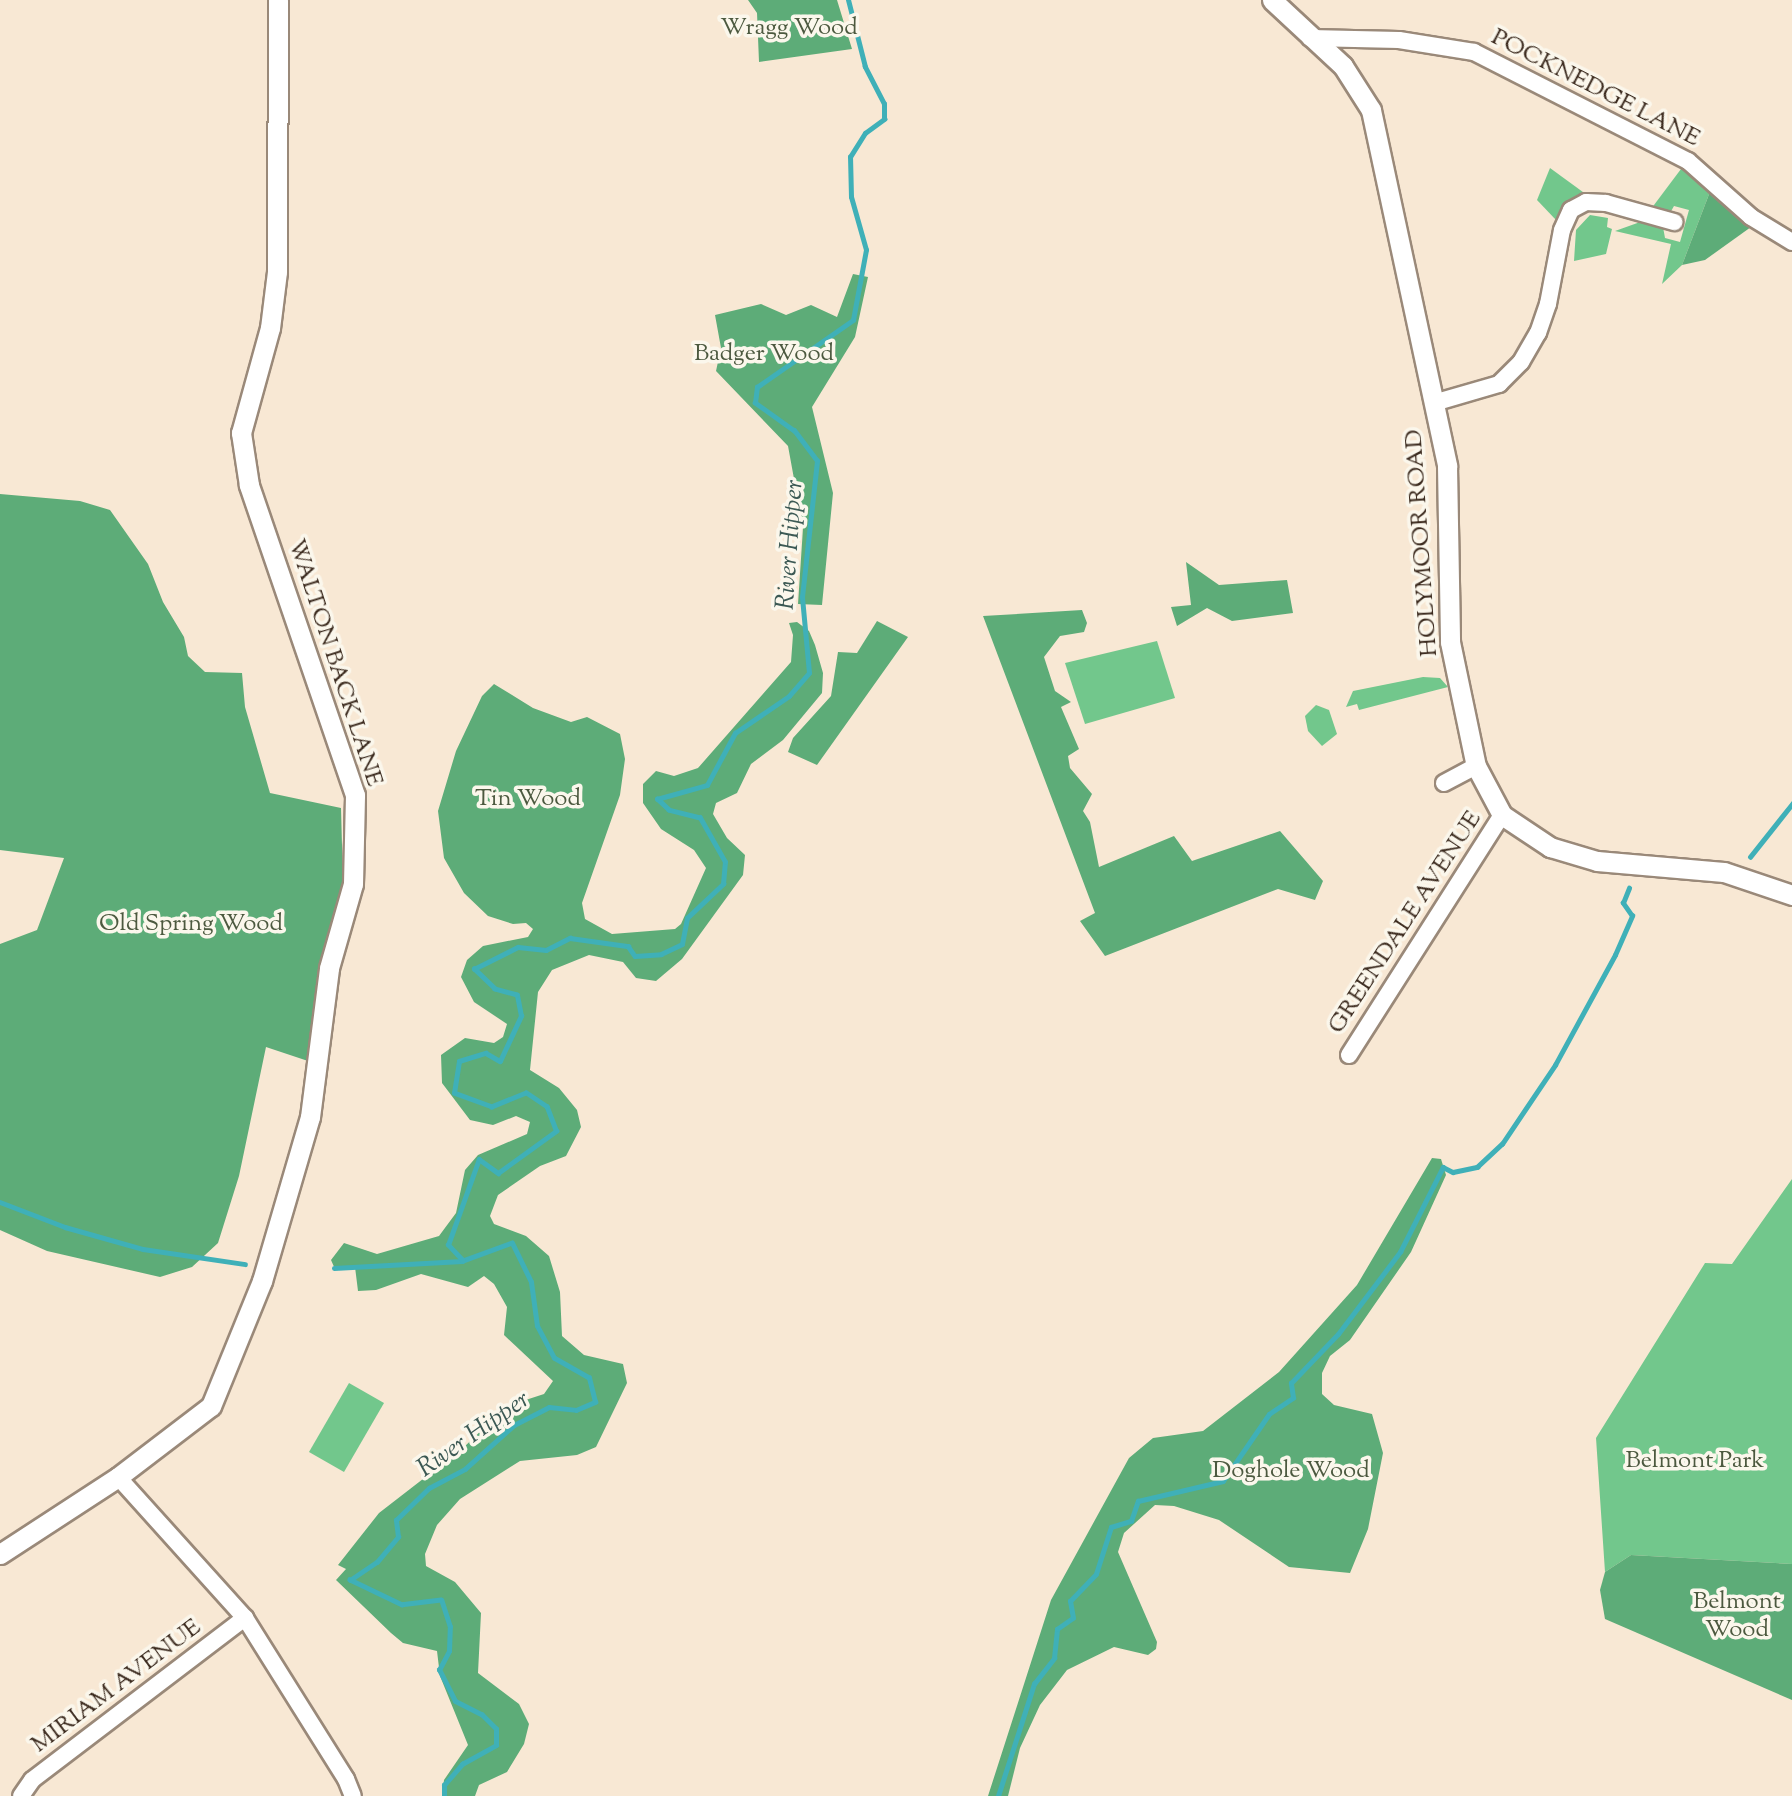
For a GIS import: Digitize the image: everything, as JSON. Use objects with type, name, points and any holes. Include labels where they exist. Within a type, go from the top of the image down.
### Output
[{"type":"street","name":"WALTON BACK LANE","points":[[0,1554],[118,1477],[208,1411],[262,1281],[310,1117],[329,968],[353,884],[355,796],[249,485],[241,433],[270,328],[277,272],[278,0]]},
{"type":"street","name":"HOLYMOOR ROAD","points":[[1272,0],[1343,66],[1371,110],[1388,203],[1437,402],[1447,466],[1450,642],[1476,766],[1502,815],[1550,847],[1597,861],[1724,872],[1792,895]]},
{"type":"street","name":"POCKNEDGE LANE","points":[[1310,38],[1399,40],[1474,52],[1688,161],[1751,217],[1792,242]]},
{"type":"street","points":[[1437,402],[1499,384],[1521,362],[1538,333],[1548,304],[1562,230],[1571,210],[1586,202],[1606,203],[1674,222]]},
{"type":"street","points":[[1444,783],[1476,766]]},
{"type":"street","name":"GREENDALE AVENUE","points":[[1349,1055],[1502,815]]},
{"type":"street","points":[[118,1477],[245,1618],[353,1796]]},
{"type":"street","name":"MIRIAM AVENUE","points":[[21,1796],[33,1780],[245,1618]]},
{"type":"green space","name":"Wragg Wood","points":[[748,0],[837,0],[852,49],[759,62],[757,13]]},
{"type":"green space","points":[[1684,165],[1711,189],[1682,265],[1662,284],[1671,244],[1615,231],[1643,221],[1663,227],[1665,238],[1680,242],[1689,210],[1674,206],[1670,213],[1651,209]]},
{"type":"green space","points":[[1550,168],[1587,195],[1556,220],[1537,200]]},
{"type":"green space","points":[[1711,189],[1751,227],[1705,260],[1682,265]]},
{"type":"green space","points":[[1590,215],[1608,218],[1607,227],[1612,229],[1606,254],[1574,261],[1576,230]]},
{"type":"green space","name":"Badger Wood","points":[[853,274],[868,277],[855,337],[812,407],[833,493],[822,605],[798,604],[803,528],[788,446],[716,371],[721,348],[715,315],[761,304],[786,315],[811,305],[837,317]]},
{"type":"green space","name":"Old Spring Wood","points":[[0,494],[80,501],[110,510],[148,564],[163,602],[184,637],[188,656],[205,672],[242,673],[245,707],[270,793],[341,808],[343,883],[311,1062],[266,1047],[239,1176],[218,1243],[192,1267],[160,1277],[47,1251],[0,1230],[0,944],[37,930],[64,858],[0,850]]},
{"type":"green space","points":[[1186,562],[1219,585],[1287,580],[1293,613],[1232,621],[1207,608],[1177,626],[1171,607],[1191,605]]},
{"type":"green space","points":[[1082,610],[1087,623],[1084,632],[1060,636],[1044,657],[1055,691],[1071,702],[1061,707],[1079,749],[1068,756],[1070,768],[1092,794],[1083,811],[1090,822],[1099,867],[1174,836],[1192,861],[1280,831],[1323,881],[1315,900],[1278,889],[1105,956],[1080,921],[1095,913],[983,616]]},
{"type":"green space","points":[[877,621],[908,637],[817,765],[788,752],[793,738],[831,696],[838,652],[857,653]]},
{"type":"green space","name":"Tin Wood","points":[[797,622],[809,631],[815,645],[823,673],[822,693],[783,740],[751,764],[737,793],[716,803],[713,814],[727,838],[745,855],[743,875],[682,959],[656,981],[636,978],[623,962],[589,955],[552,970],[538,992],[530,1070],[559,1088],[577,1110],[581,1127],[566,1156],[540,1166],[498,1195],[490,1216],[494,1224],[526,1236],[549,1256],[560,1292],[562,1336],[584,1355],[623,1364],[627,1383],[596,1447],[577,1455],[520,1461],[460,1499],[437,1525],[425,1554],[426,1566],[455,1582],[481,1613],[478,1673],[519,1704],[529,1724],[524,1744],[507,1772],[479,1785],[475,1796],[442,1796],[444,1780],[468,1745],[440,1676],[437,1651],[403,1643],[391,1633],[336,1580],[346,1569],[338,1565],[379,1513],[463,1448],[507,1406],[544,1394],[553,1381],[504,1335],[507,1307],[494,1284],[484,1276],[468,1287],[421,1274],[376,1290],[358,1291],[355,1267],[335,1269],[331,1260],[344,1243],[377,1254],[439,1236],[456,1213],[465,1170],[478,1155],[527,1134],[530,1122],[516,1116],[493,1125],[470,1120],[442,1083],[441,1055],[465,1038],[494,1043],[503,1037],[507,1024],[474,1002],[461,977],[467,960],[483,946],[528,937],[533,929],[526,923],[513,924],[488,916],[464,893],[444,858],[438,811],[456,751],[482,696],[494,684],[533,708],[571,722],[587,717],[620,734],[625,759],[620,795],[582,903],[585,919],[612,934],[675,929],[681,924],[706,868],[694,850],[661,829],[643,803],[643,784],[656,771],[674,776],[698,768],[791,662],[793,635],[789,623]]},
{"type":"green space","points":[[1157,641],[1175,698],[1085,724],[1065,663]]},
{"type":"green space","points":[[1423,677],[1440,678],[1448,687],[1359,710],[1357,704],[1346,707],[1353,691]]},
{"type":"green space","points":[[1316,705],[1329,710],[1337,734],[1322,746],[1308,731],[1305,716]]},
{"type":"green space","name":"Doghole Wood","points":[[1432,1158],[1441,1159],[1446,1175],[1411,1252],[1350,1340],[1330,1356],[1322,1373],[1322,1394],[1334,1405],[1372,1414],[1383,1453],[1368,1529],[1350,1573],[1289,1567],[1219,1520],[1174,1506],[1155,1505],[1124,1533],[1118,1552],[1157,1642],[1156,1649],[1148,1655],[1114,1647],[1067,1670],[1040,1705],[1020,1748],[1008,1796],[988,1796],[1051,1600],[1129,1458],[1153,1438],[1203,1431],[1279,1372],[1357,1285]]},
{"type":"green space","name":"Belmont Park","points":[[1792,1179],[1792,1564],[1631,1555],[1605,1572],[1596,1438],[1705,1263],[1732,1264]]},
{"type":"green space","points":[[349,1383],[384,1403],[344,1472],[309,1452]]},
{"type":"green space","name":"Belmont Wood","points":[[1631,1555],[1792,1564],[1792,1700],[1605,1619],[1600,1590],[1605,1572]]},
{"type":"waterway","name":"River Hipper","points":[[444,1796],[444,1785],[462,1764],[496,1745],[496,1729],[482,1715],[455,1701],[439,1670],[449,1651],[450,1627],[441,1600],[402,1605],[350,1580],[377,1562],[398,1537],[396,1520],[429,1488],[465,1469],[514,1425],[549,1407],[576,1410],[595,1402],[589,1378],[554,1358],[537,1326],[531,1282],[512,1243],[463,1261],[448,1245],[479,1159],[498,1173],[556,1131],[547,1107],[526,1093],[492,1107],[454,1093],[459,1061],[486,1053],[500,1061],[521,1016],[517,995],[495,989],[474,969],[518,947],[546,950],[570,938],[628,946],[635,956],[661,954],[682,944],[687,918],[723,884],[725,862],[700,818],[669,810],[657,799],[707,785],[735,733],[789,696],[809,673],[802,597],[817,461],[794,431],[755,403],[757,387],[853,320],[866,250],[851,197],[850,157],[865,133],[884,119],[884,104],[865,67],[848,0]]},
{"type":"waterway","points":[[1750,857],[1792,804]]},
{"type":"waterway","points":[[998,1796],[1034,1684],[1054,1658],[1057,1629],[1073,1618],[1070,1601],[1096,1574],[1111,1527],[1131,1521],[1138,1501],[1223,1481],[1269,1414],[1293,1398],[1291,1383],[1338,1334],[1400,1252],[1443,1167],[1453,1172],[1477,1167],[1502,1144],[1555,1065],[1615,955],[1632,916],[1623,903],[1629,888]]},
{"type":"waterway","points":[[0,1202],[65,1227],[143,1249],[245,1264]]},
{"type":"waterway","points":[[334,1268],[462,1261]]}]
